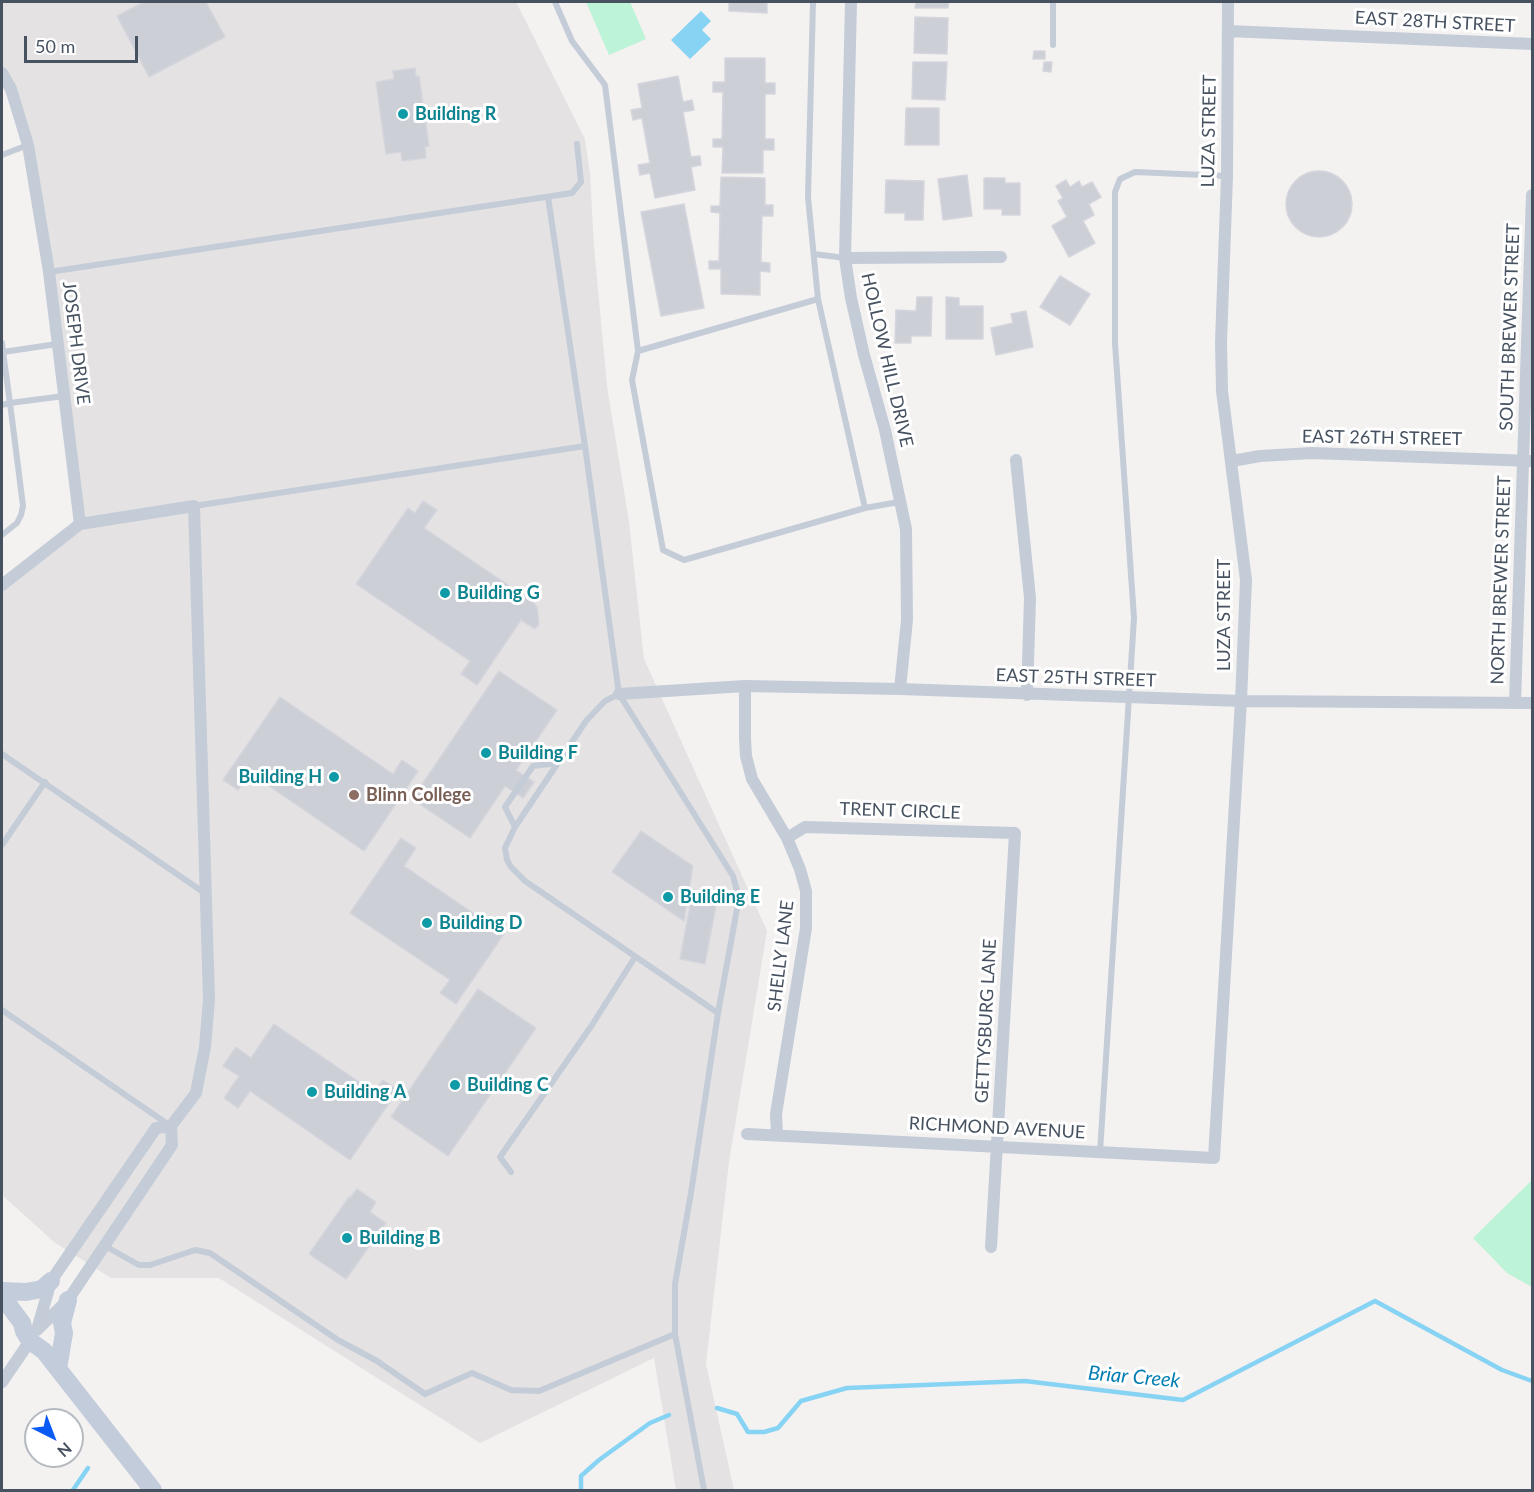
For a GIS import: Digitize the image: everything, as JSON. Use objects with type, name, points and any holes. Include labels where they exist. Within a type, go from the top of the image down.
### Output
[{"type":"main road","points":[[2,1291],[26,1292],[42,1289],[51,1281]]},
{"type":"main road","points":[[2,1296],[153,1491]]},
{"type":"main road","points":[[58,1369],[64,1333],[62,1323],[68,1300]]},
{"type":"street","name":"HOLLOW HILL DRIVE","points":[[851,2],[846,258],[851,298],[885,430],[906,529],[907,620],[900,689]]},
{"type":"street","name":"LUZA STREET","points":[[1214,1158],[1246,580],[1222,391],[1228,2]]},
{"type":"street","name":"EAST 28TH STREET","points":[[1228,31],[1533,44]]},
{"type":"street","name":"JOSEPH DRIVE","points":[[2,73],[11,89],[28,145],[49,272],[80,525]]},
{"type":"street","name":"SOUTH BREWER STREET","points":[[1528,460],[1533,195]]},
{"type":"street","points":[[846,258],[1001,257]]},
{"type":"street","name":"EAST 26TH STREET","points":[[1232,461],[1260,456],[1312,453],[1528,460]]},
{"type":"street","points":[[1016,460],[1030,598],[1027,695]]},
{"type":"street","name":"NORTH BREWER STREET","points":[[1515,702],[1528,460]]},
{"type":"street","points":[[2,585],[80,525],[194,506],[209,999],[205,1047],[196,1093],[171,1126],[172,1145],[105,1246],[68,1300],[33,1336],[2,1382]]},
{"type":"street","name":"EAST 25TH STREET","points":[[619,694],[745,686],[1241,701],[1533,703]]},
{"type":"street","name":"SHELLY LANE","points":[[745,686],[746,756],[752,779],[801,869],[806,891],[806,928],[776,1114],[777,1134]]},
{"type":"street","name":"TRENT CIRCLE","points":[[786,838],[805,827],[1015,833]]},
{"type":"street","name":"GETTYSBURG LANE","points":[[991,1247],[1015,833]]},
{"type":"street","points":[[33,1336],[51,1281],[156,1128],[171,1126]]},
{"type":"street","name":"RICHMOND AVENUE","points":[[747,1134],[1214,1158]]},
{"type":"lane","points":[[555,2],[572,41],[605,85],[638,351],[632,380],[663,550],[684,560],[865,508],[899,502]]},
{"type":"lane","points":[[813,2],[808,196],[818,299],[865,508]]},
{"type":"lane","points":[[1053,2],[1053,45]]},
{"type":"lane","points":[[49,272],[572,194],[581,182],[577,144]]},
{"type":"lane","points":[[2,155],[28,145]]},
{"type":"lane","points":[[1100,1152],[1134,618],[1115,343],[1115,192],[1120,179],[1135,172],[1227,176]]},
{"type":"lane","points":[[548,197],[619,694],[733,876],[739,898],[718,1013],[675,1284],[675,1334],[704,1491]]},
{"type":"lane","points":[[814,254],[846,258]]},
{"type":"lane","points":[[638,351],[818,299]]},
{"type":"lane","points":[[2,343],[23,506],[16,523],[2,535]]},
{"type":"lane","points":[[2,352],[58,344]]},
{"type":"lane","points":[[2,405],[64,396]]},
{"type":"lane","points":[[194,506],[585,446]]},
{"type":"lane","points":[[619,694],[605,701],[586,721],[515,826],[505,848],[511,867],[525,881],[718,1013]]},
{"type":"lane","points":[[2,754],[206,894]]},
{"type":"lane","points":[[515,826],[505,807],[533,766],[558,763]]},
{"type":"lane","points":[[2,845],[45,782]]},
{"type":"lane","points":[[511,1172],[500,1157],[592,1025],[635,957]]},
{"type":"lane","points":[[2,1010],[171,1126]]},
{"type":"lane","points":[[105,1246],[138,1265],[150,1265],[195,1250],[210,1253],[338,1340],[377,1361],[425,1394],[472,1373],[511,1390],[539,1391],[675,1334]]},
{"type":"shaded area","name":"Blinn College","points":[[2,2],[516,2],[585,139],[590,174],[607,386],[629,522],[644,659],[767,931],[729,1162],[706,1364],[734,1490],[676,1490],[654,1358],[480,1443],[219,1278],[111,1278],[54,1242],[2,1195],[2,582],[80,524],[28,145],[2,85]]},
{"type":"green space","points":[[586,2],[630,2],[646,39],[609,55]]},
{"type":"green space","points":[[1532,1180],[1532,1287],[1507,1273],[1473,1238]]},
{"type":"water","points":[[701,11],[711,21],[702,30],[711,39],[690,59],[671,40]]},
{"type":"building","points":[[144,2],[206,2],[225,37],[149,77],[117,16]]},
{"type":"building","points":[[729,2],[767,2],[767,13],[729,11]]},
{"type":"building","points":[[916,2],[949,2],[948,8],[915,8]]},
{"type":"building","points":[[915,17],[948,18],[947,54],[914,53]]},
{"type":"building","points":[[1034,51],[1045,51],[1045,59],[1033,59]]},
{"type":"building","points":[[725,58],[765,58],[765,83],[775,83],[775,94],[765,94],[765,139],[774,139],[774,150],[763,150],[763,173],[722,173],[723,147],[713,147],[713,139],[722,139],[723,92],[713,92],[713,82],[725,82]]},
{"type":"building","points":[[913,62],[947,62],[945,100],[912,99]]},
{"type":"building","points":[[1044,62],[1052,62],[1051,72],[1043,71]]},
{"type":"building","name":"Building R","points":[[415,68],[416,77],[419,76],[429,146],[425,147],[426,158],[402,161],[401,152],[386,154],[376,82],[394,79],[393,71]]},
{"type":"building","points":[[678,76],[683,102],[692,100],[694,110],[683,112],[691,157],[700,156],[701,165],[691,167],[695,190],[655,198],[650,173],[640,175],[638,165],[650,163],[642,118],[633,120],[631,110],[642,108],[638,84]]},
{"type":"building","points":[[906,108],[939,108],[939,145],[905,145]]},
{"type":"building","points":[[1319,171],[1331,174],[1342,181],[1349,192],[1352,204],[1349,216],[1342,227],[1331,234],[1319,237],[1307,234],[1296,227],[1289,216],[1286,204],[1289,192],[1296,181],[1307,174]]},
{"type":"building","points":[[967,175],[972,216],[943,220],[938,179]]},
{"type":"building","points":[[721,177],[765,178],[765,205],[773,205],[773,216],[762,216],[761,262],[770,263],[770,272],[760,271],[760,295],[721,294],[721,269],[709,269],[709,261],[719,261],[720,213],[711,212],[711,206],[720,206]]},
{"type":"building","points":[[984,178],[1005,178],[1005,183],[1020,183],[1020,215],[1002,215],[1002,209],[984,209]]},
{"type":"building","points":[[886,180],[924,181],[923,220],[905,220],[905,213],[885,213]]},
{"type":"building","points":[[1066,180],[1070,187],[1079,181],[1082,187],[1092,182],[1101,197],[1089,204],[1094,215],[1083,221],[1095,243],[1069,257],[1052,226],[1067,217],[1058,201],[1063,198],[1056,186]]},
{"type":"building","points":[[684,204],[704,308],[661,316],[641,212]]},
{"type":"building","points":[[1060,276],[1090,294],[1070,325],[1040,307]]},
{"type":"building","points":[[917,297],[932,297],[931,336],[911,336],[911,343],[895,343],[896,310],[916,311]]},
{"type":"building","points":[[946,297],[959,298],[959,306],[983,306],[983,339],[946,339]]},
{"type":"building","points":[[1026,311],[1033,347],[996,355],[991,328],[1013,323],[1011,314]]},
{"type":"building","name":"Building G","points":[[423,501],[437,510],[424,528],[533,602],[537,607],[539,624],[535,629],[521,620],[477,685],[461,674],[470,661],[356,584],[408,508],[415,513]]},
{"type":"building","name":"Building F","points":[[499,671],[557,710],[516,770],[534,782],[523,798],[505,786],[470,838],[412,799]]},
{"type":"building","name":"Building H","points":[[280,697],[393,774],[402,760],[418,771],[364,851],[250,773],[238,790],[223,780]]},
{"type":"building","name":"Building E","points":[[641,831],[693,866],[684,921],[612,872]]},
{"type":"building","name":"Building D","points":[[401,838],[416,848],[404,866],[504,934],[456,1004],[440,993],[450,980],[350,913]]},
{"type":"building","points":[[693,890],[718,895],[705,964],[680,959]]},
{"type":"building","name":"Building C","points":[[478,989],[536,1028],[448,1156],[391,1117]]},
{"type":"building","name":"Building A","points":[[274,1024],[374,1092],[383,1080],[398,1090],[350,1160],[250,1091],[238,1108],[224,1098],[239,1076],[223,1066],[236,1047],[251,1058]]},
{"type":"building","name":"Building B","points":[[357,1189],[376,1202],[370,1212],[386,1223],[346,1279],[309,1254]]},
{"type":"waterway","name":"Briar Creek","points":[[717,1408],[737,1414],[748,1432],[764,1432],[778,1428],[801,1401],[847,1388],[1025,1381],[1183,1400],[1375,1301],[1502,1370],[1532,1381]]},
{"type":"waterway","name":"Briar Creek","points":[[581,1490],[581,1476],[599,1460],[650,1423],[669,1415]]},
{"type":"waterway","points":[[73,1490],[88,1468]]},
{"type":"place","name":"Building R","points":[[403,114]]},
{"type":"place","name":"Building G","points":[[445,593]]},
{"type":"place","name":"Building F","points":[[486,753]]},
{"type":"place","name":"Building H","points":[[334,777]]},
{"type":"place","name":"Blinn College","points":[[354,795]]},
{"type":"place","name":"Building E","points":[[668,897]]},
{"type":"place","name":"Building D","points":[[427,923]]},
{"type":"place","name":"Building C","points":[[455,1085]]},
{"type":"place","name":"Building A","points":[[312,1092]]},
{"type":"place","name":"Building B","points":[[347,1238]]}]
